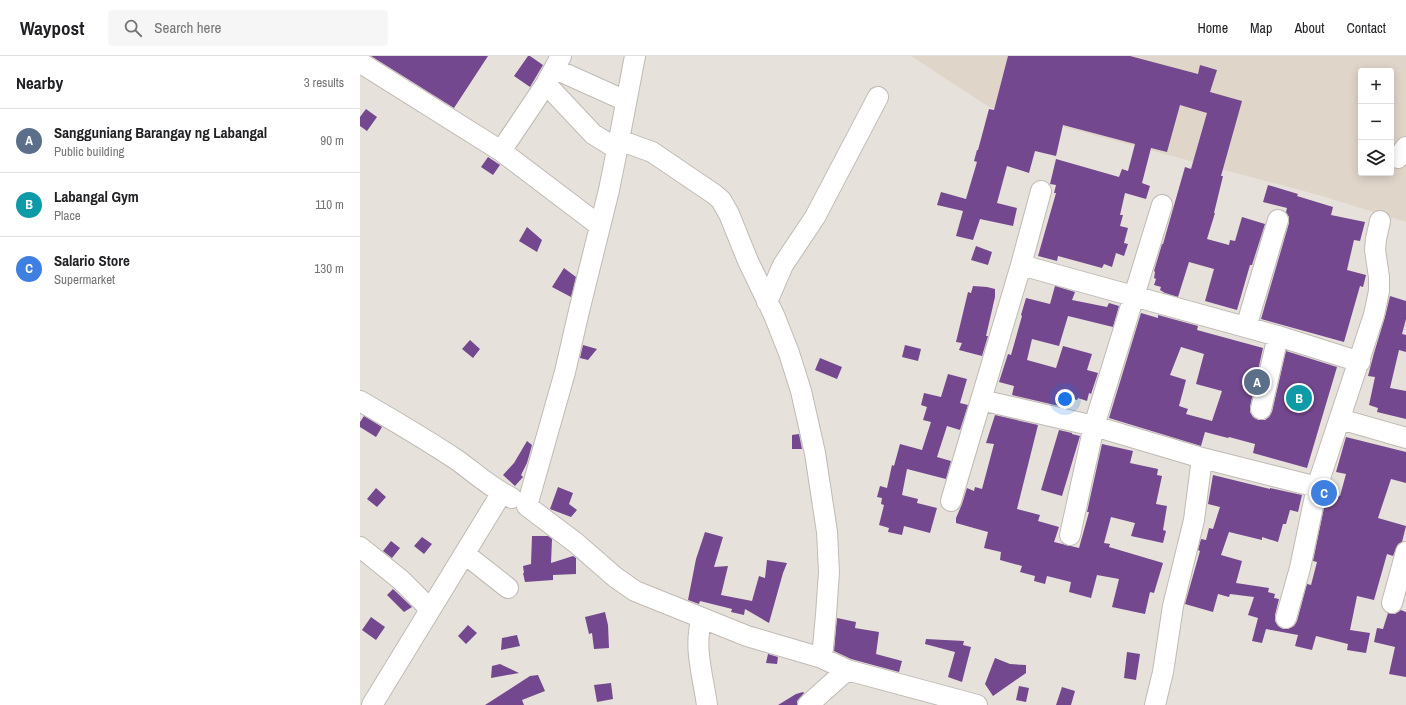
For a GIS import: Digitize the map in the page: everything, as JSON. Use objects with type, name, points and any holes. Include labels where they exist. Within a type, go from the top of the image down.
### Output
[{"type":"street","points":[[527,506],[565,372],[609,190],[635,56]]},
{"type":"street","points":[[360,65],[364,65],[501,151],[600,226]]},
{"type":"street","points":[[554,70],[626,101]]},
{"type":"street","points":[[501,151],[554,70]]},
{"type":"street","points":[[554,70],[593,134],[618,144],[652,152],[714,194],[721,200],[729,214],[796,372],[815,453],[827,532],[829,572],[822,658]]},
{"type":"street","points":[[767,302],[783,265],[815,217],[878,97]]},
{"type":"street","points":[[951,501],[1041,191]]},
{"type":"street","points":[[1070,535],[1094,426],[1162,205]]},
{"type":"street","points":[[1246,327],[1278,220]]},
{"type":"street","points":[[1286,618],[1300,568],[1317,487],[1360,362],[1380,291],[1375,250],[1380,221]]},
{"type":"street","points":[[1021,264],[1278,336],[1360,362]]},
{"type":"street","points":[[1261,409],[1278,336]]},
{"type":"street","points":[[981,400],[1094,426],[1202,458],[1317,487]]},
{"type":"street","points":[[360,401],[425,439],[462,464],[501,494],[527,506],[576,543],[615,577],[636,592],[747,636],[822,658],[847,670],[954,702],[977,705]]},
{"type":"street","points":[[1340,419],[1406,438]]},
{"type":"street","points":[[1155,705],[1163,672],[1173,606],[1194,520],[1202,458]]},
{"type":"street","points":[[372,705],[501,494]]},
{"type":"street","points":[[360,547],[401,580],[430,609]]},
{"type":"street","points":[[1392,604],[1406,552]]},
{"type":"street","points":[[465,554],[508,588]]},
{"type":"street","points":[[702,618],[698,629],[697,638],[707,705]]},
{"type":"street","points":[[808,705],[847,670]]},
{"type":"shaded area","points":[[911,56],[1406,56],[1406,222],[1322,196],[989,107]]},
{"type":"building","points":[[371,56],[488,56],[454,108]]},
{"type":"building","points":[[528,56],[543,65],[530,87],[514,76]]},
{"type":"building","points":[[1008,56],[1130,56],[1198,74],[1200,65],[1217,70],[1210,92],[1242,101],[1221,176],[1223,176],[1215,213],[1207,239],[1229,245],[1230,240],[1235,241],[1242,217],[1265,224],[1252,265],[1250,265],[1237,310],[1205,301],[1214,269],[1189,262],[1178,297],[1165,293],[1160,290],[1161,287],[1154,285],[1156,279],[1154,278],[1154,271],[1185,167],[1191,169],[1207,113],[1180,105],[1167,152],[1151,148],[1142,183],[1150,186],[1146,199],[1125,193],[1120,215],[1123,215],[1120,226],[1128,228],[1124,243],[1128,244],[1124,256],[1116,253],[1112,267],[1104,264],[1102,268],[1058,256],[1057,261],[1038,256],[1056,193],[1054,193],[1056,185],[1050,184],[1056,159],[1119,177],[1122,169],[1128,171],[1135,144],[1063,125],[1056,156],[1035,151],[1029,173],[1007,166],[997,203],[1017,208],[1013,226],[980,219],[973,240],[956,236],[963,211],[937,205],[941,192],[966,199],[977,162],[974,161],[989,109],[994,110]]},
{"type":"building","points":[[366,109],[377,117],[367,131],[360,126],[360,117]]},
{"type":"building","points":[[488,157],[500,165],[493,175],[481,167]]},
{"type":"building","points":[[1268,185],[1333,207],[1331,215],[1365,222],[1360,241],[1354,240],[1347,270],[1366,275],[1363,287],[1360,286],[1344,342],[1261,319],[1289,223],[1289,217],[1286,212],[1287,208],[1263,202]]},
{"type":"building","points":[[527,227],[542,240],[537,252],[519,241]]},
{"type":"building","points":[[976,246],[992,252],[988,265],[971,260]]},
{"type":"building","points":[[564,268],[576,277],[571,297],[552,287]]},
{"type":"building","points":[[973,286],[995,289],[995,297],[986,336],[988,336],[982,356],[959,350],[962,343],[956,342],[968,292],[971,293]]},
{"type":"building","points":[[1055,286],[1075,292],[1072,300],[1107,307],[1109,303],[1119,306],[1113,327],[1068,316],[1059,346],[1032,339],[1027,360],[1056,368],[1063,346],[1092,354],[1087,370],[1098,373],[1087,401],[1062,396],[1059,406],[1012,395],[1014,386],[999,382],[1008,354],[1011,355],[1026,298],[1050,304]]},
{"type":"building","points":[[1390,296],[1406,301],[1406,319],[1402,334],[1406,335],[1406,352],[1399,350],[1390,388],[1406,391],[1406,419],[1377,412],[1378,408],[1369,405],[1375,377],[1368,376]]},
{"type":"building","points":[[1141,313],[1158,318],[1158,315],[1198,326],[1197,330],[1263,348],[1250,407],[1250,412],[1253,417],[1258,420],[1265,420],[1272,412],[1286,351],[1337,367],[1307,468],[1253,453],[1255,444],[1229,437],[1205,432],[1201,446],[1109,418]],"holes":[[[1181,347],[1204,354],[1196,384],[1222,391],[1212,421],[1186,414],[1188,409],[1179,406],[1186,380],[1170,375]]]},
{"type":"building","points":[[470,340],[480,349],[473,358],[462,349]]},
{"type":"building","points":[[583,345],[597,349],[588,360],[580,358]]},
{"type":"building","points":[[905,345],[921,349],[918,361],[902,357]]},
{"type":"building","points":[[820,358],[842,367],[837,379],[815,370]]},
{"type":"building","points":[[948,374],[967,379],[960,403],[968,405],[960,430],[947,426],[937,457],[951,461],[946,479],[907,469],[902,495],[918,499],[917,503],[937,508],[930,533],[904,526],[902,535],[888,532],[889,528],[879,525],[884,505],[881,504],[882,498],[877,497],[880,486],[887,488],[892,465],[894,466],[900,444],[922,450],[931,422],[923,420],[927,407],[921,405],[924,393],[941,397]]},
{"type":"building","points":[[995,415],[1038,425],[1017,509],[1040,515],[1038,521],[1059,527],[1054,542],[1079,548],[1089,512],[1087,512],[1102,444],[1133,451],[1130,463],[1158,469],[1157,475],[1162,476],[1156,504],[1167,506],[1163,530],[1166,531],[1163,543],[1131,536],[1135,523],[1111,517],[1104,543],[1110,544],[1109,547],[1163,563],[1154,593],[1150,592],[1145,614],[1112,607],[1119,579],[1097,575],[1091,598],[1069,592],[1071,582],[1047,576],[1045,584],[1034,581],[1035,576],[1020,572],[1022,566],[1000,560],[1001,552],[984,548],[988,532],[956,523],[956,518],[967,488],[974,491],[975,487],[982,489],[994,444],[986,443]]},
{"type":"building","points":[[364,416],[382,427],[376,437],[360,427],[360,422]]},
{"type":"building","points":[[1059,430],[1080,436],[1062,496],[1041,490]]},
{"type":"building","points":[[799,434],[802,449],[792,449],[792,435]]},
{"type":"building","points":[[1346,437],[1406,452],[1406,483],[1391,479],[1378,518],[1406,526],[1402,542],[1398,544],[1393,556],[1387,554],[1374,600],[1357,596],[1350,630],[1370,633],[1366,653],[1347,650],[1348,644],[1316,636],[1312,650],[1295,646],[1298,635],[1266,629],[1262,643],[1252,641],[1258,618],[1248,615],[1254,597],[1230,594],[1229,597],[1218,594],[1213,612],[1185,604],[1200,551],[1198,550],[1201,539],[1206,540],[1209,528],[1213,529],[1220,507],[1208,504],[1213,475],[1302,495],[1298,512],[1290,510],[1286,524],[1283,524],[1278,542],[1262,537],[1262,540],[1229,532],[1221,555],[1242,561],[1236,583],[1269,588],[1268,592],[1275,594],[1274,598],[1279,599],[1275,615],[1275,621],[1278,626],[1283,629],[1288,629],[1294,626],[1297,621],[1307,584],[1311,585],[1317,562],[1313,561],[1325,503],[1328,504],[1332,494],[1340,496],[1346,474],[1336,472]]},
{"type":"building","points":[[527,441],[532,445],[527,463],[521,475],[523,477],[515,486],[503,475],[514,463]]},
{"type":"building","points":[[558,487],[573,493],[569,504],[577,510],[571,517],[550,509]]},
{"type":"building","points":[[376,488],[386,497],[377,507],[367,499]]},
{"type":"building","points":[[705,532],[723,537],[714,567],[728,566],[721,595],[752,601],[759,576],[765,578],[767,560],[787,563],[769,623],[745,609],[744,615],[731,612],[732,609],[700,601],[699,604],[688,600],[696,559]]},
{"type":"building","points":[[532,536],[548,536],[552,539],[551,563],[573,556],[576,558],[576,574],[553,575],[553,580],[525,582],[523,566],[531,564]]},
{"type":"building","points":[[422,537],[432,544],[424,554],[414,546]]},
{"type":"building","points":[[391,541],[400,548],[392,558],[383,551]]},
{"type":"building","points":[[393,589],[412,607],[404,612],[387,595]]},
{"type":"building","points":[[1401,610],[1406,612],[1406,677],[1389,674],[1395,647],[1374,642],[1377,628],[1383,629],[1388,613],[1395,614]]},
{"type":"building","points":[[605,612],[608,625],[609,648],[594,649],[592,633],[589,634],[585,617]]},
{"type":"building","points":[[371,617],[385,627],[376,640],[362,630]]},
{"type":"building","points":[[837,618],[856,622],[855,628],[879,632],[876,654],[902,661],[899,672],[851,659],[834,651]]},
{"type":"building","points":[[468,625],[477,633],[466,644],[458,636]]},
{"type":"building","points":[[517,635],[520,646],[501,650],[502,638]]},
{"type":"building","points":[[926,639],[964,641],[963,645],[971,647],[962,682],[948,677],[955,652],[925,644]]},
{"type":"building","points":[[1127,652],[1140,654],[1136,680],[1124,678]]},
{"type":"building","points":[[768,654],[778,657],[777,664],[766,663]]},
{"type":"building","points":[[995,658],[1010,664],[1026,665],[1026,673],[993,696],[985,684]]},
{"type":"building","points":[[500,664],[519,673],[491,678],[492,666]]},
{"type":"building","points":[[538,675],[545,691],[522,700],[524,705],[485,705],[530,676]]},
{"type":"building","points":[[611,683],[613,699],[597,702],[594,685]]},
{"type":"building","points":[[1019,686],[1029,688],[1026,702],[1016,700]]},
{"type":"building","points":[[1062,687],[1075,691],[1071,705],[1056,705]]},
{"type":"building","points":[[804,693],[797,701],[797,705],[778,705],[796,694]]},
{"type":"place","name":"Sangguniang Barangay ng Labangal","points":[[1257,382]]},
{"type":"place","name":"Labangal Gym","points":[[1299,398]]},
{"type":"place","name":"Salario Store","points":[[1324,493]]}]
